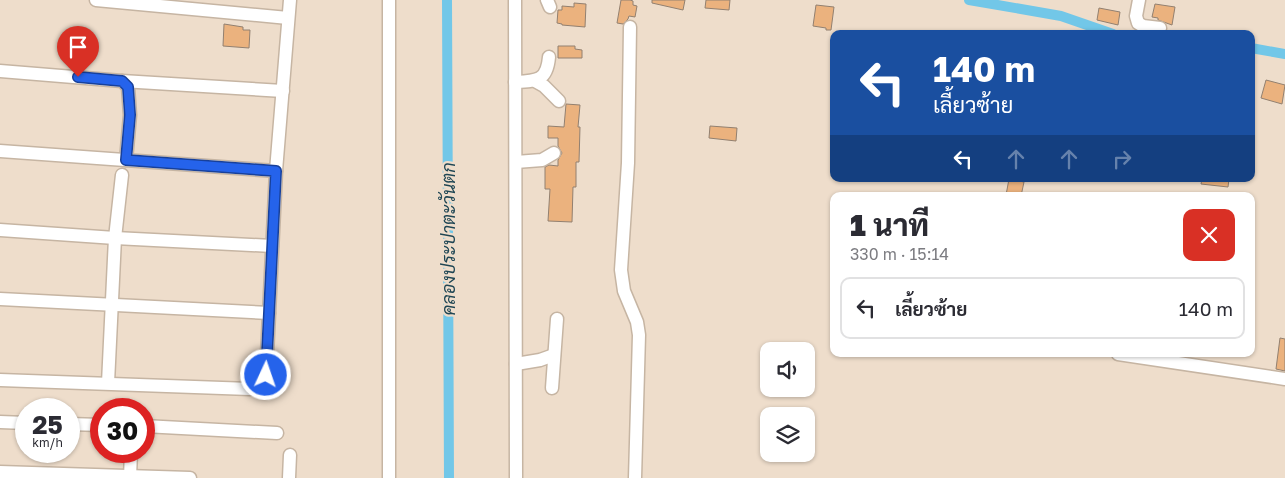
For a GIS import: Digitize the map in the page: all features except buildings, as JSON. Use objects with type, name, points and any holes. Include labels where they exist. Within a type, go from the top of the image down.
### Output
[{"type":"street","points":[[96,0],[288,18]]},
{"type":"street","points":[[0,380],[250,389],[263,381],[266,375],[276,171],[290,0]]},
{"type":"street","points":[[389,0],[390,478]]},
{"type":"street","points":[[515,0],[516,478]]},
{"type":"street","points":[[1139,0],[1136,16],[1138,23],[1143,26],[1160,28]]},
{"type":"street","points":[[630,27],[628,163],[620,270],[624,291],[637,322],[639,335],[635,478]]},
{"type":"street","points":[[516,82],[535,81],[542,77],[546,72],[549,57]]},
{"type":"street","points":[[0,71],[283,91]]},
{"type":"street","points":[[122,81],[128,87],[130,115],[126,160]]},
{"type":"street","points":[[535,81],[544,86],[559,101]]},
{"type":"street","points":[[0,151],[276,171]]},
{"type":"street","points":[[516,162],[542,160],[554,153]]},
{"type":"street","points":[[108,383],[115,238],[122,175]]},
{"type":"street","points":[[0,230],[272,246]]},
{"type":"street","points":[[0,299],[269,313]]},
{"type":"street","points":[[552,388],[557,319]]},
{"type":"street","points":[[516,364],[540,360],[554,355]]},
{"type":"street","points":[[1138,357],[1285,379]]},
{"type":"street","points":[[0,422],[15,423]]},
{"type":"street","points":[[155,427],[277,433]]},
{"type":"street","points":[[289,478],[290,455]]},
{"type":"street","points":[[130,476],[131,463]]},
{"type":"street","points":[[0,472],[190,478]]},
{"type":"waterway","name":"คลองประปาตะวันตก","points":[[447,0],[449,478]]},
{"type":"waterway","points":[[969,0],[1061,16],[1101,30]]},
{"type":"waterway","points":[[1255,49],[1285,54]]},
{"type":"route","points":[[78,77],[122,81],[128,87],[130,115],[126,160],[276,171],[266,375]]}]
